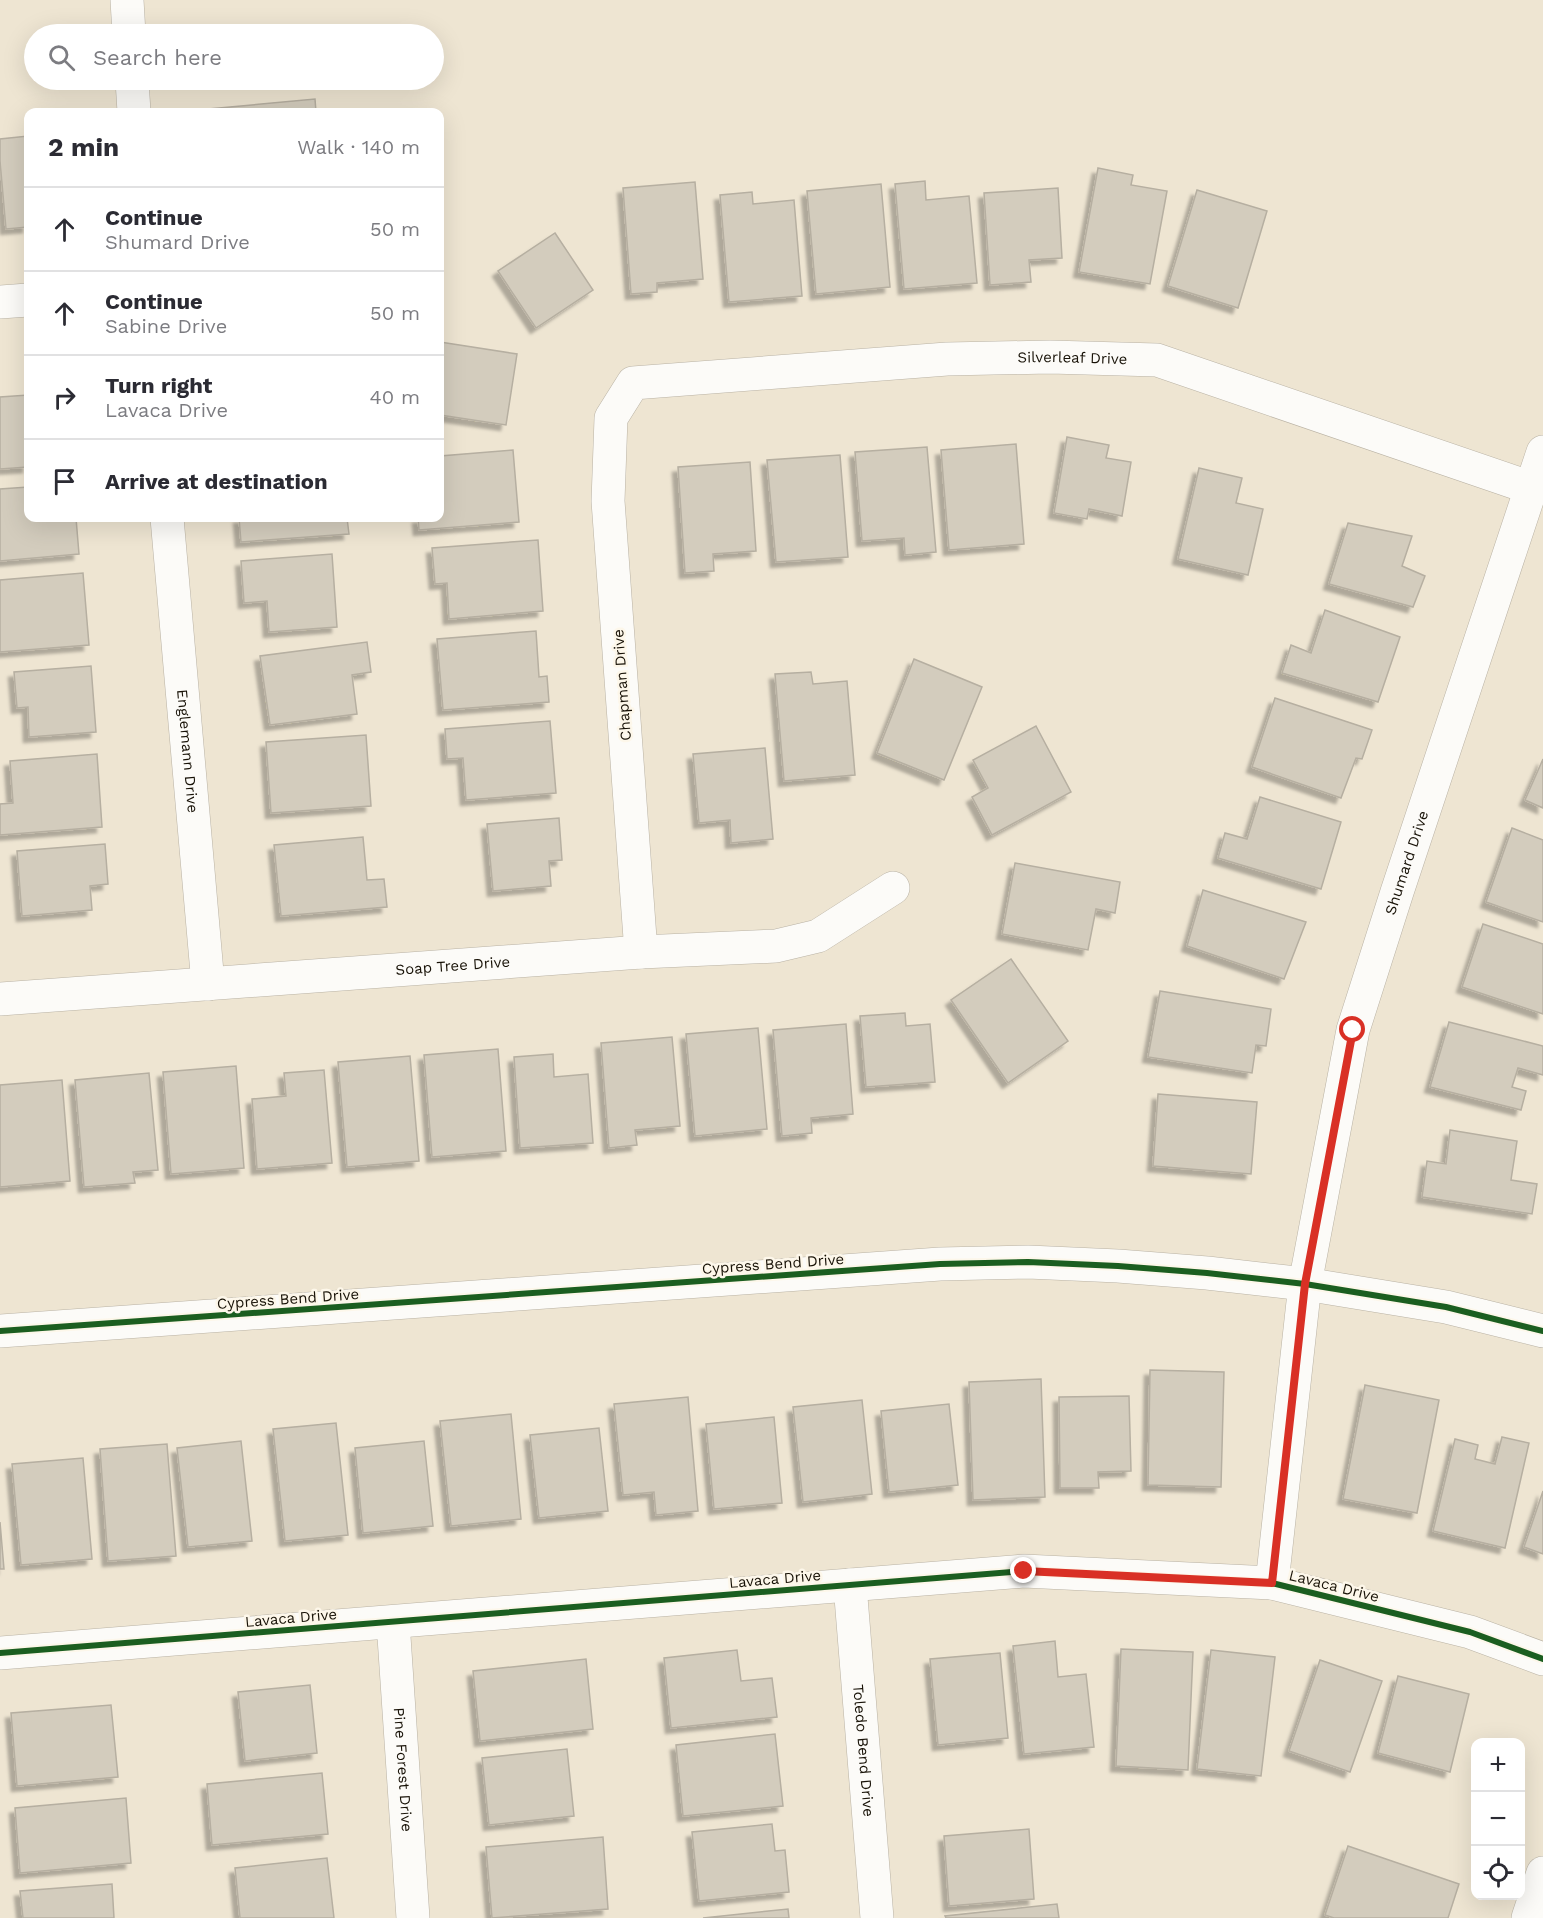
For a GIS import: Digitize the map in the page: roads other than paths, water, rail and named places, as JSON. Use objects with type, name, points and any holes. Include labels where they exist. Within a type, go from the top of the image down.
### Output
[{"type":"street","points":[[127,0],[128,24]]},
{"type":"street","points":[[133,90],[134,108]]},
{"type":"street","points":[[0,302],[24,300]]},
{"type":"street","name":"Silverleaf Drive","points":[[611,418],[633,383],[947,359],[1050,357],[1157,360],[1531,488]]},
{"type":"street","name":"Chapman Drive","points":[[611,418],[608,501],[641,952]]},
{"type":"street","name":"Shumard Drive","points":[[1272,1583],[1305,1284],[1353,1030],[1543,452]]},
{"type":"street","name":"Englemann Drive","points":[[166,522],[208,984]]},
{"type":"street","name":"Soap Tree Drive","points":[[0,999],[641,952],[776,946],[818,936],[893,888]]},
{"type":"street","name":"Cypress Bend Drive","points":[[0,1331],[940,1264],[1028,1262],[1118,1266],[1305,1284],[1446,1307],[1543,1331]]},
{"type":"street","name":"Lavaca Drive","points":[[0,1653],[1024,1571],[1272,1583],[1470,1632],[1543,1659]]},
{"type":"street","name":"Toledo Bend Drive","points":[[850,1585],[877,1918]]},
{"type":"street","name":"Pine Forest Drive","points":[[393,1622],[413,1918]]},
{"type":"street","points":[[1528,1918],[1543,1873]]}]
